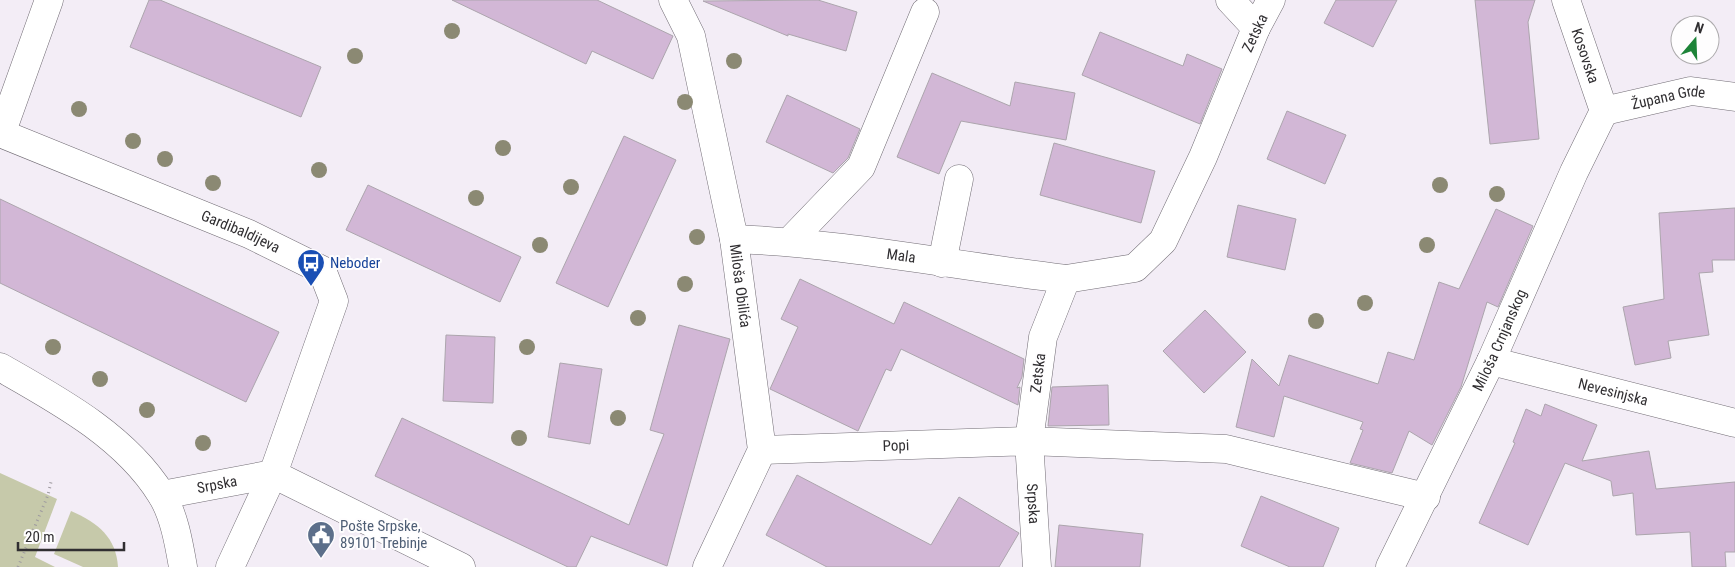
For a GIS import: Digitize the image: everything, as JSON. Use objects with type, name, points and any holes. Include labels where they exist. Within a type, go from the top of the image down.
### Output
[{"type":"street","points":[[0,134],[49,0]]},
{"type":"street","name":"Miloša Obilića","points":[[673,0],[691,36],[734,239],[762,450]]},
{"type":"street","points":[[1230,0],[1256,28]]},
{"type":"street","name":"Zetska","points":[[1029,441],[1043,337],[1066,279],[1135,268],[1163,241],[1203,157],[1256,28],[1270,0]]},
{"type":"street","name":"Kosovska","points":[[1566,0],[1604,110]]},
{"type":"street","points":[[790,241],[861,167],[925,12]]},
{"type":"street","name":"Župana Grde","points":[[1604,110],[1691,91],[1735,97]]},
{"type":"street","name":"Miloša Crnjanskog","points":[[1390,567],[1426,497],[1491,361],[1574,172],[1604,110]]},
{"type":"street","name":"Gardibaldijeva","points":[[0,134],[249,234],[322,270],[334,301],[273,474],[230,567]]},
{"type":"street","points":[[942,264],[959,179]]},
{"type":"street","name":"Mala","points":[[734,239],[790,241],[942,264],[1066,279]]},
{"type":"street","name":"Nevesinjska","points":[[1491,361],[1735,423]]},
{"type":"street","points":[[0,367],[102,431],[139,464],[162,495],[174,529],[183,567]]},
{"type":"street","points":[[1029,441],[1226,449],[1426,497]]},
{"type":"street","name":"Srpska","points":[[1029,441],[1037,567]]},
{"type":"street","name":"Popi","points":[[762,450],[1029,441]]},
{"type":"street","points":[[707,567],[762,450]]},
{"type":"street","points":[[273,474],[461,567]]},
{"type":"street","name":"Srpska","points":[[162,495],[273,474]]},
{"type":"path","points":[[18,567],[45,504],[51,482]]},
{"type":"green space","points":[[0,473],[57,499],[35,557],[55,567],[0,567]]},
{"type":"green space","points":[[71,511],[104,532],[114,547],[118,567],[83,567],[54,554]]},
{"type":"building","points":[[149,0],[160,0],[321,67],[301,117],[130,47]]},
{"type":"building","points":[[452,0],[597,0],[673,36],[653,79],[592,51],[586,64]]},
{"type":"building","points":[[818,0],[857,12],[846,51],[788,34],[788,36],[703,1]]},
{"type":"building","points":[[1336,0],[1397,0],[1373,47],[1324,23]]},
{"type":"building","points":[[1475,0],[1535,0],[1528,22],[1539,139],[1490,144]]},
{"type":"building","points":[[1100,32],[1183,66],[1187,54],[1222,69],[1200,124],[1082,75]]},
{"type":"building","points":[[932,73],[1010,106],[1015,82],[1075,93],[1066,140],[961,121],[939,174],[897,157]]},
{"type":"building","points":[[787,95],[860,129],[848,158],[833,173],[766,142]]},
{"type":"building","points":[[1287,111],[1346,135],[1325,184],[1267,159]]},
{"type":"building","points":[[624,136],[676,160],[608,307],[556,283]]},
{"type":"building","points":[[1054,143],[1155,171],[1141,223],[1040,195]]},
{"type":"building","points":[[368,185],[521,257],[500,302],[346,230]]},
{"type":"building","points":[[0,199],[279,332],[246,402],[0,283]]},
{"type":"building","points":[[1238,205],[1296,219],[1285,270],[1227,257]]},
{"type":"building","points":[[1735,208],[1735,260],[1712,260],[1713,272],[1699,273],[1709,335],[1668,341],[1671,358],[1635,365],[1623,307],[1664,299],[1659,213]]},
{"type":"building","points":[[1496,209],[1533,226],[1498,307],[1487,302],[1461,387],[1432,445],[1409,431],[1392,473],[1350,463],[1363,430],[1360,429],[1363,422],[1284,396],[1274,437],[1236,427],[1252,359],[1279,386],[1289,355],[1378,384],[1388,352],[1414,360],[1439,282],[1459,289]]},
{"type":"building","points":[[800,279],[894,324],[904,302],[1024,359],[1022,377],[1017,388],[1020,387],[1018,405],[901,349],[891,371],[886,369],[858,431],[770,389],[798,327],[781,319]]},
{"type":"building","points":[[1205,310],[1246,352],[1204,393],[1163,351]]},
{"type":"building","points":[[679,325],[730,339],[667,566],[591,536],[576,567],[568,567],[375,476],[402,418],[629,525],[664,434],[650,430]]},
{"type":"building","points":[[446,335],[495,337],[493,403],[443,401]]},
{"type":"building","points":[[560,363],[602,369],[590,444],[548,437]]},
{"type":"building","points":[[1108,385],[1109,425],[1048,426],[1052,387]]},
{"type":"building","points":[[1545,404],[1597,425],[1582,461],[1649,451],[1656,489],[1735,482],[1735,552],[1725,552],[1726,567],[1692,567],[1690,532],[1636,535],[1633,493],[1613,496],[1611,481],[1565,463],[1528,545],[1479,523],[1515,443],[1513,442],[1526,409],[1541,416]]},
{"type":"building","points":[[797,475],[931,545],[959,497],[1019,533],[999,567],[827,567],[766,535]]},
{"type":"building","points":[[1261,496],[1339,528],[1323,567],[1290,567],[1241,546]]},
{"type":"building","points":[[1059,525],[1143,534],[1140,567],[1055,567]]},
{"type":"place","name":"Neboder","points":[[311,287]]},
{"type":"place","name":"Pošte Srpske, 89101 Trebinje","points":[[321,559]]}]
